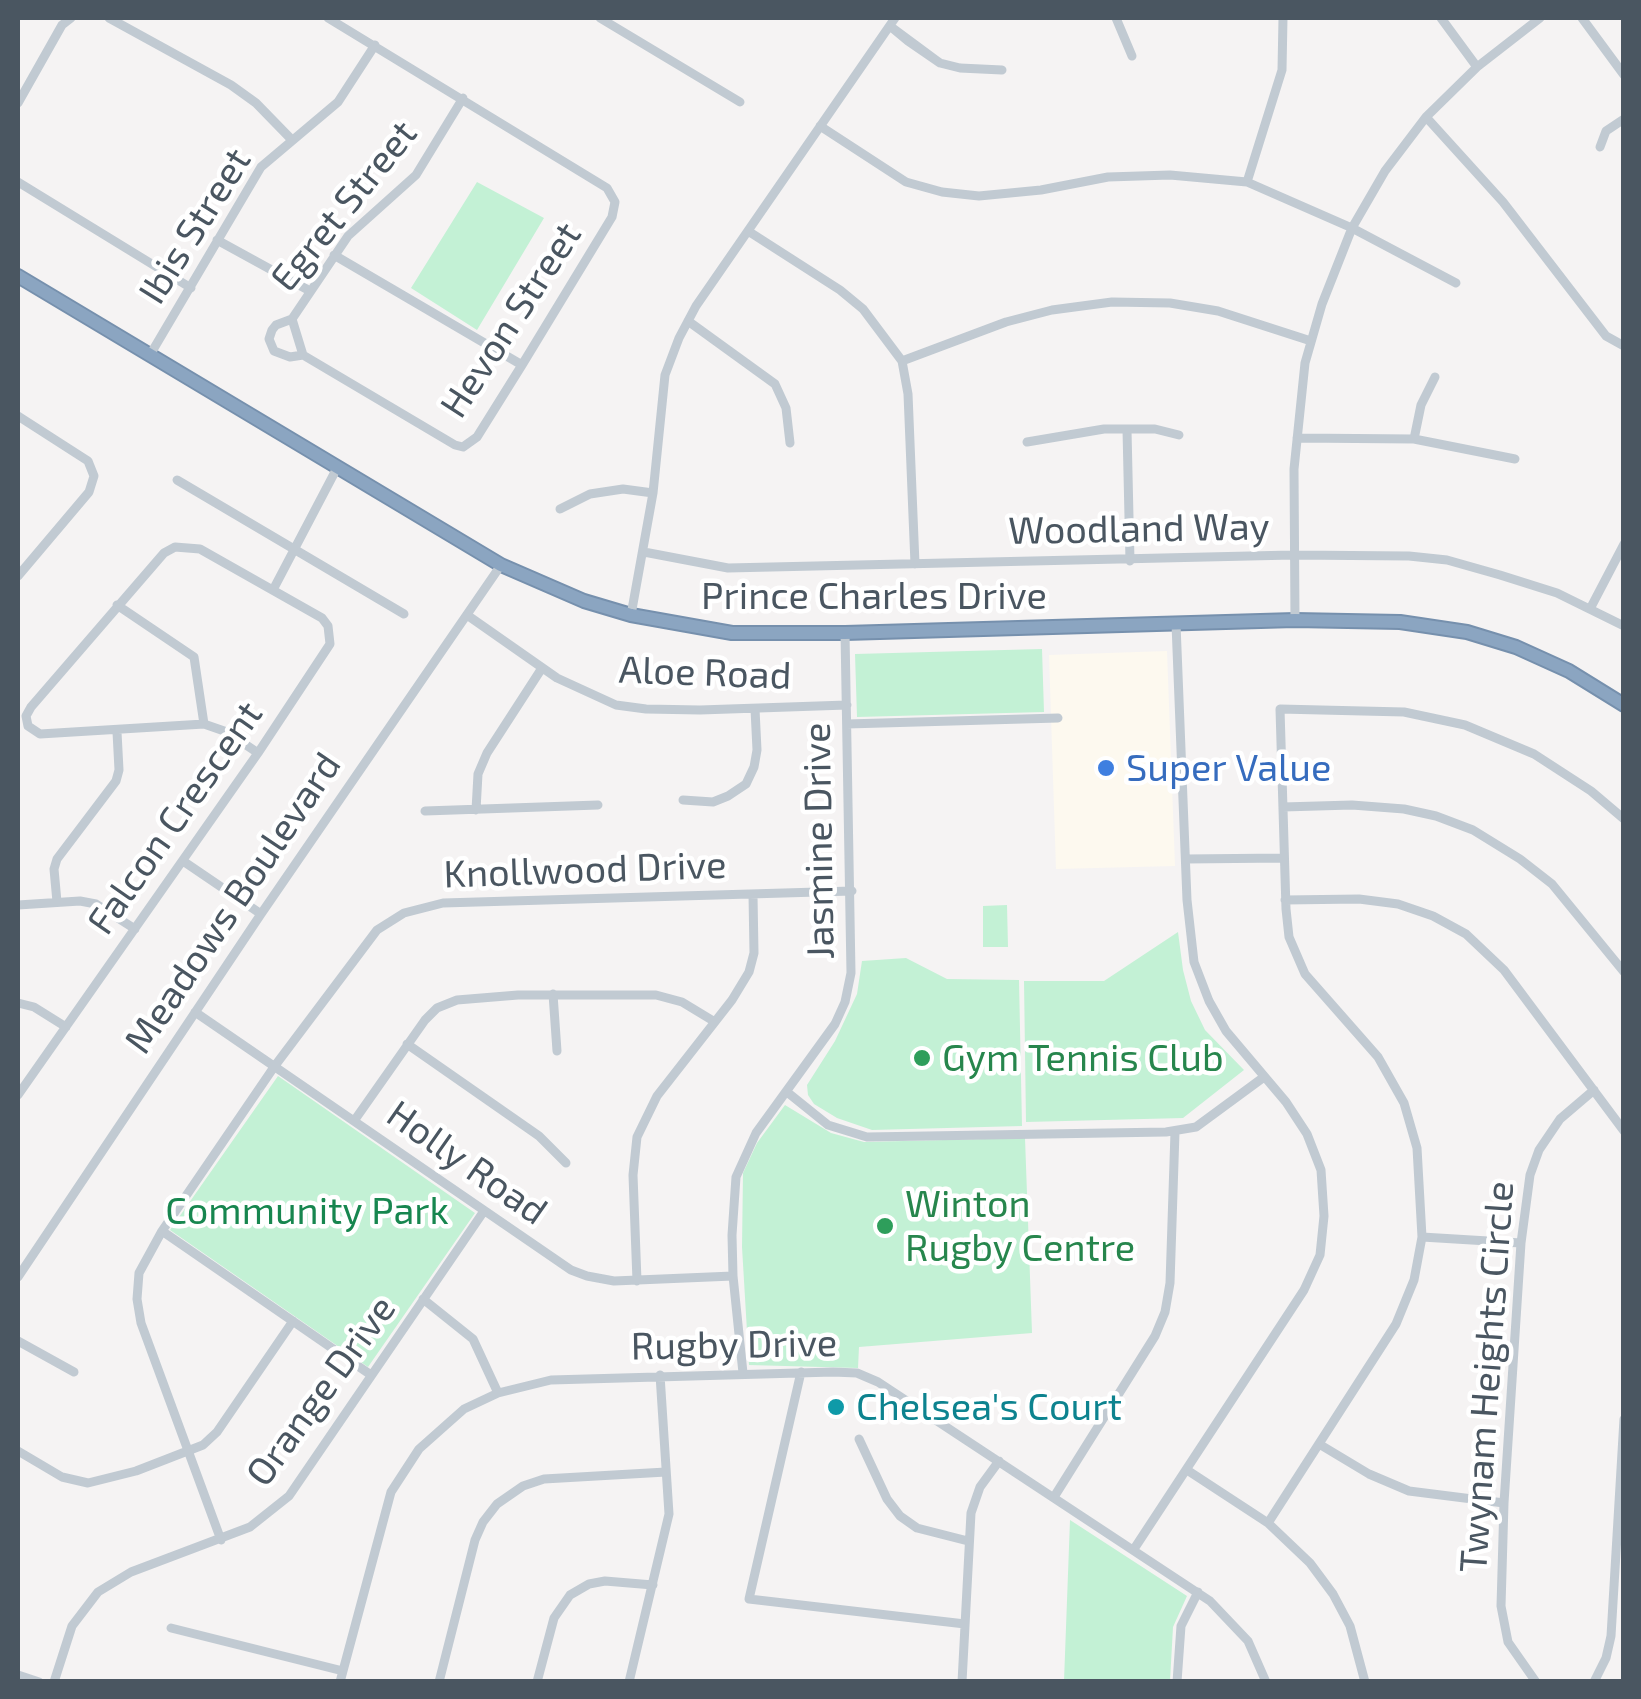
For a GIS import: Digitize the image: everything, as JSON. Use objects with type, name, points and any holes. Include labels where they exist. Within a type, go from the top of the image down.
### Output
[{"type":"highway","name":"Prince Charles Drive","points":[[18,276],[501,565],[584,601],[631,615],[732,634],[1294,620],[1400,622],[1467,632],[1516,647],[1568,671],[1624,704]]},
{"type":"street","points":[[18,102],[62,25],[71,18]]},
{"type":"street","points":[[110,18],[231,85],[256,103],[292,140]]},
{"type":"street","points":[[328,18],[463,98]]},
{"type":"street","points":[[600,18],[740,102]]},
{"type":"street","points":[[1116,18],[1132,56]]},
{"type":"street","points":[[1247,182],[1282,70],[1283,18]]},
{"type":"street","points":[[1442,18],[1477,67]]},
{"type":"street","points":[[1294,620],[1297,438],[1305,363],[1352,228],[1385,171],[1426,117],[1477,67],[1540,18]]},
{"type":"street","points":[[1582,18],[1624,75]]},
{"type":"street","points":[[631,615],[653,493],[665,376],[688,321],[748,230],[892,22],[940,63],[1002,70]]},
{"type":"street","name":"Ibis Street","points":[[150,355],[261,167],[338,102],[375,45]]},
{"type":"street","name":"Hevon Street","points":[[292,319],[276,325],[269,339],[270,345],[283,356],[303,355],[455,446],[463,447],[477,437],[612,217],[615,202],[607,188],[463,98]]},
{"type":"street","name":"Egret Street","points":[[303,355],[292,319],[348,236],[416,176],[463,98]]},
{"type":"street","points":[[1426,117],[1503,202],[1606,336],[1624,346]]},
{"type":"street","points":[[1600,147],[1606,131],[1624,119]]},
{"type":"street","points":[[820,126],[906,182],[942,192],[979,196],[1041,190],[1108,177],[1247,182],[1352,228],[1456,283]]},
{"type":"street","points":[[18,182],[191,288]]},
{"type":"street","points":[[748,230],[852,299],[902,360],[912,447],[914,564]]},
{"type":"street","points":[[216,240],[310,292]]},
{"type":"street","points":[[334,255],[522,365]]},
{"type":"street","points":[[902,360],[1006,322],[1052,310],[1112,302],[1170,303],[1218,312],[1311,341]]},
{"type":"street","points":[[688,321],[775,384],[786,408],[790,443]]},
{"type":"street","points":[[1414,439],[1421,405],[1435,377]]},
{"type":"street","points":[[18,416],[88,461],[94,476],[89,492],[18,576]]},
{"type":"street","points":[[1027,442],[1072,433],[1127,430],[1156,429],[1178,434]]},
{"type":"street","points":[[1127,430],[1130,561]]},
{"type":"street","points":[[1297,438],[1414,439],[1515,459]]},
{"type":"street","points":[[258,753],[227,732],[204,724],[40,734],[31,730],[26,721],[31,707],[164,553],[188,546],[200,549],[274,588],[337,468]]},
{"type":"street","points":[[176,480],[404,614]]},
{"type":"street","points":[[560,509],[590,494],[623,490],[653,493]]},
{"type":"street","points":[[1590,609],[1624,544]]},
{"type":"street","name":"Woodland Way","points":[[644,552],[728,568],[1293,554],[1409,556],[1447,560],[1557,593],[1624,626]]},
{"type":"street","name":"Meadows Boulevard","points":[[18,1277],[501,565]]},
{"type":"street","name":"Falcon Crescent","points":[[18,1095],[330,644],[328,626],[322,618],[274,588]]},
{"type":"street","points":[[117,605],[194,657],[204,724]]},
{"type":"street","name":"Aloe Road","points":[[467,614],[542,668],[592,696],[630,708],[755,709],[847,704]]},
{"type":"street","points":[[1134,1549],[1299,1298],[1320,1255],[1324,1204],[1317,1156],[1294,1113],[1226,1031],[1197,974],[1190,935],[1176,624]]},
{"type":"street","name":"Jasmine Drive","points":[[743,1373],[733,1276],[733,1200],[739,1166],[756,1132],[828,1035],[845,1002],[853,959],[846,633]]},
{"type":"street","points":[[476,810],[476,786],[486,752],[542,668]]},
{"type":"street","points":[[683,800],[713,802],[746,784],[757,750],[755,709]]},
{"type":"street","points":[[1268,1523],[1396,1324],[1414,1280],[1422,1238],[1418,1148],[1404,1103],[1378,1057],[1315,987],[1297,961],[1289,937],[1280,710],[1404,712],[1472,728],[1553,765],[1624,818]]},
{"type":"street","points":[[847,724],[1058,718]]},
{"type":"street","points":[[57,902],[57,859],[116,781],[117,732]]},
{"type":"street","points":[[425,812],[598,805]]},
{"type":"street","points":[[1282,806],[1404,809],[1473,830],[1552,884],[1624,972]]},
{"type":"street","points":[[1186,859],[1284,858]]},
{"type":"street","points":[[183,860],[261,914]]},
{"type":"street","name":"Knollwood Drive","points":[[222,1540],[144,1334],[138,1307],[142,1266],[162,1230],[274,1066],[382,924],[412,910],[455,902],[852,891]]},
{"type":"street","points":[[638,1280],[634,1161],[638,1137],[657,1096],[739,991],[752,966],[753,895]]},
{"type":"street","points":[[1285,900],[1379,901],[1416,909],[1450,924],[1492,956],[1624,1131]]},
{"type":"street","points":[[18,904],[96,904],[135,929]]},
{"type":"street","points":[[553,994],[557,1051]]},
{"type":"street","points":[[354,1121],[430,1015],[449,1002],[483,996],[656,995],[682,1002],[716,1022]]},
{"type":"street","points":[[18,1003],[34,1007],[66,1028]]},
{"type":"street","name":"Holly Road","points":[[195,1012],[579,1274],[606,1280],[733,1276]]},
{"type":"street","points":[[408,1044],[540,1136],[566,1163]]},
{"type":"street","points":[[787,1092],[828,1125],[867,1138],[1176,1132],[1196,1127],[1264,1077]]},
{"type":"street","name":"Twynam Heights Circle","points":[[1536,1682],[1512,1652],[1502,1620],[1504,1503],[1521,1243],[1530,1176],[1538,1150],[1560,1119],[1594,1090]]},
{"type":"street","points":[[1054,1497],[1165,1312],[1170,1283],[1176,1132]]},
{"type":"street","name":"Orange Drive","points":[[54,1682],[72,1626],[98,1592],[131,1572],[222,1540],[260,1521],[288,1496],[484,1211]]},
{"type":"street","points":[[162,1230],[370,1375]]},
{"type":"street","points":[[1422,1238],[1521,1243]]},
{"type":"street","points":[[424,1300],[473,1339],[498,1392]]},
{"type":"street","points":[[18,1450],[62,1476],[88,1483],[188,1451],[213,1437],[293,1321]]},
{"type":"street","points":[[18,1340],[74,1372]]},
{"type":"street","points":[[802,1372],[748,1599],[966,1624]]},
{"type":"street","name":"Rugby Drive","points":[[341,1676],[383,1514],[396,1482],[419,1449],[448,1422],[498,1392],[551,1380],[802,1372],[868,1377],[1134,1549],[1198,1592],[1241,1631],[1260,1660],[1266,1682]]},
{"type":"street","points":[[629,1682],[669,1514],[660,1375]]},
{"type":"street","points":[[1594,1682],[1610,1642],[1624,1419]]},
{"type":"street","points":[[859,1439],[887,1500],[900,1516],[916,1528],[968,1540]]},
{"type":"street","points":[[1319,1444],[1369,1474],[1408,1491],[1504,1503]]},
{"type":"street","points":[[962,1682],[968,1540],[974,1499],[999,1461]]},
{"type":"street","points":[[1186,1470],[1268,1523],[1298,1550],[1334,1594],[1358,1646],[1364,1682]]},
{"type":"street","points":[[440,1682],[475,1540],[482,1522],[498,1504],[522,1486],[551,1478],[666,1472]]},
{"type":"street","points":[[537,1682],[554,1618],[570,1595],[589,1584],[605,1581],[653,1585]]},
{"type":"street","points":[[1177,1682],[1181,1626],[1198,1592]]},
{"type":"street","points":[[171,1628],[341,1676]]},
{"type":"street","points":[[18,1676],[39,1682]]},
{"type":"shaded area","points":[[1167,651],[1175,866],[1056,869],[1049,655]]},
{"type":"green space","points":[[477,182],[544,218],[477,330],[411,288]]},
{"type":"green space","points":[[1042,649],[1044,712],[857,717],[855,654]]},
{"type":"green space","points":[[1007,905],[1008,947],[983,947],[983,906]]},
{"type":"green space","points":[[1178,932],[1191,1001],[1205,1030],[1244,1070],[1183,1118],[1026,1122],[1024,981],[1104,981]]},
{"type":"green space","name":"Gym Tennis Club","points":[[906,958],[947,979],[1019,980],[1022,1126],[872,1130],[837,1118],[814,1104],[807,1085],[835,1041],[857,994],[862,961]]},
{"type":"green space","name":"Community Park","points":[[278,1076],[475,1213],[368,1367],[170,1230]]},
{"type":"green space","name":"Winton Rugby Centre","points":[[785,1105],[831,1133],[864,1142],[1025,1138],[1032,1333],[859,1347],[858,1368],[749,1365],[742,1247],[743,1173],[757,1143]]},
{"type":"green space","points":[[1070,1520],[1187,1596],[1173,1627],[1170,1681],[1064,1681]]},
{"type":"place","name":"Super Value","points":[[1106,768]]},
{"type":"place","name":"Gym Tennis Club","points":[[922,1058]]},
{"type":"place","name":"Winton Rugby Centre","points":[[885,1226]]},
{"type":"place","name":"Chelsea's Court","points":[[836,1407]]}]
